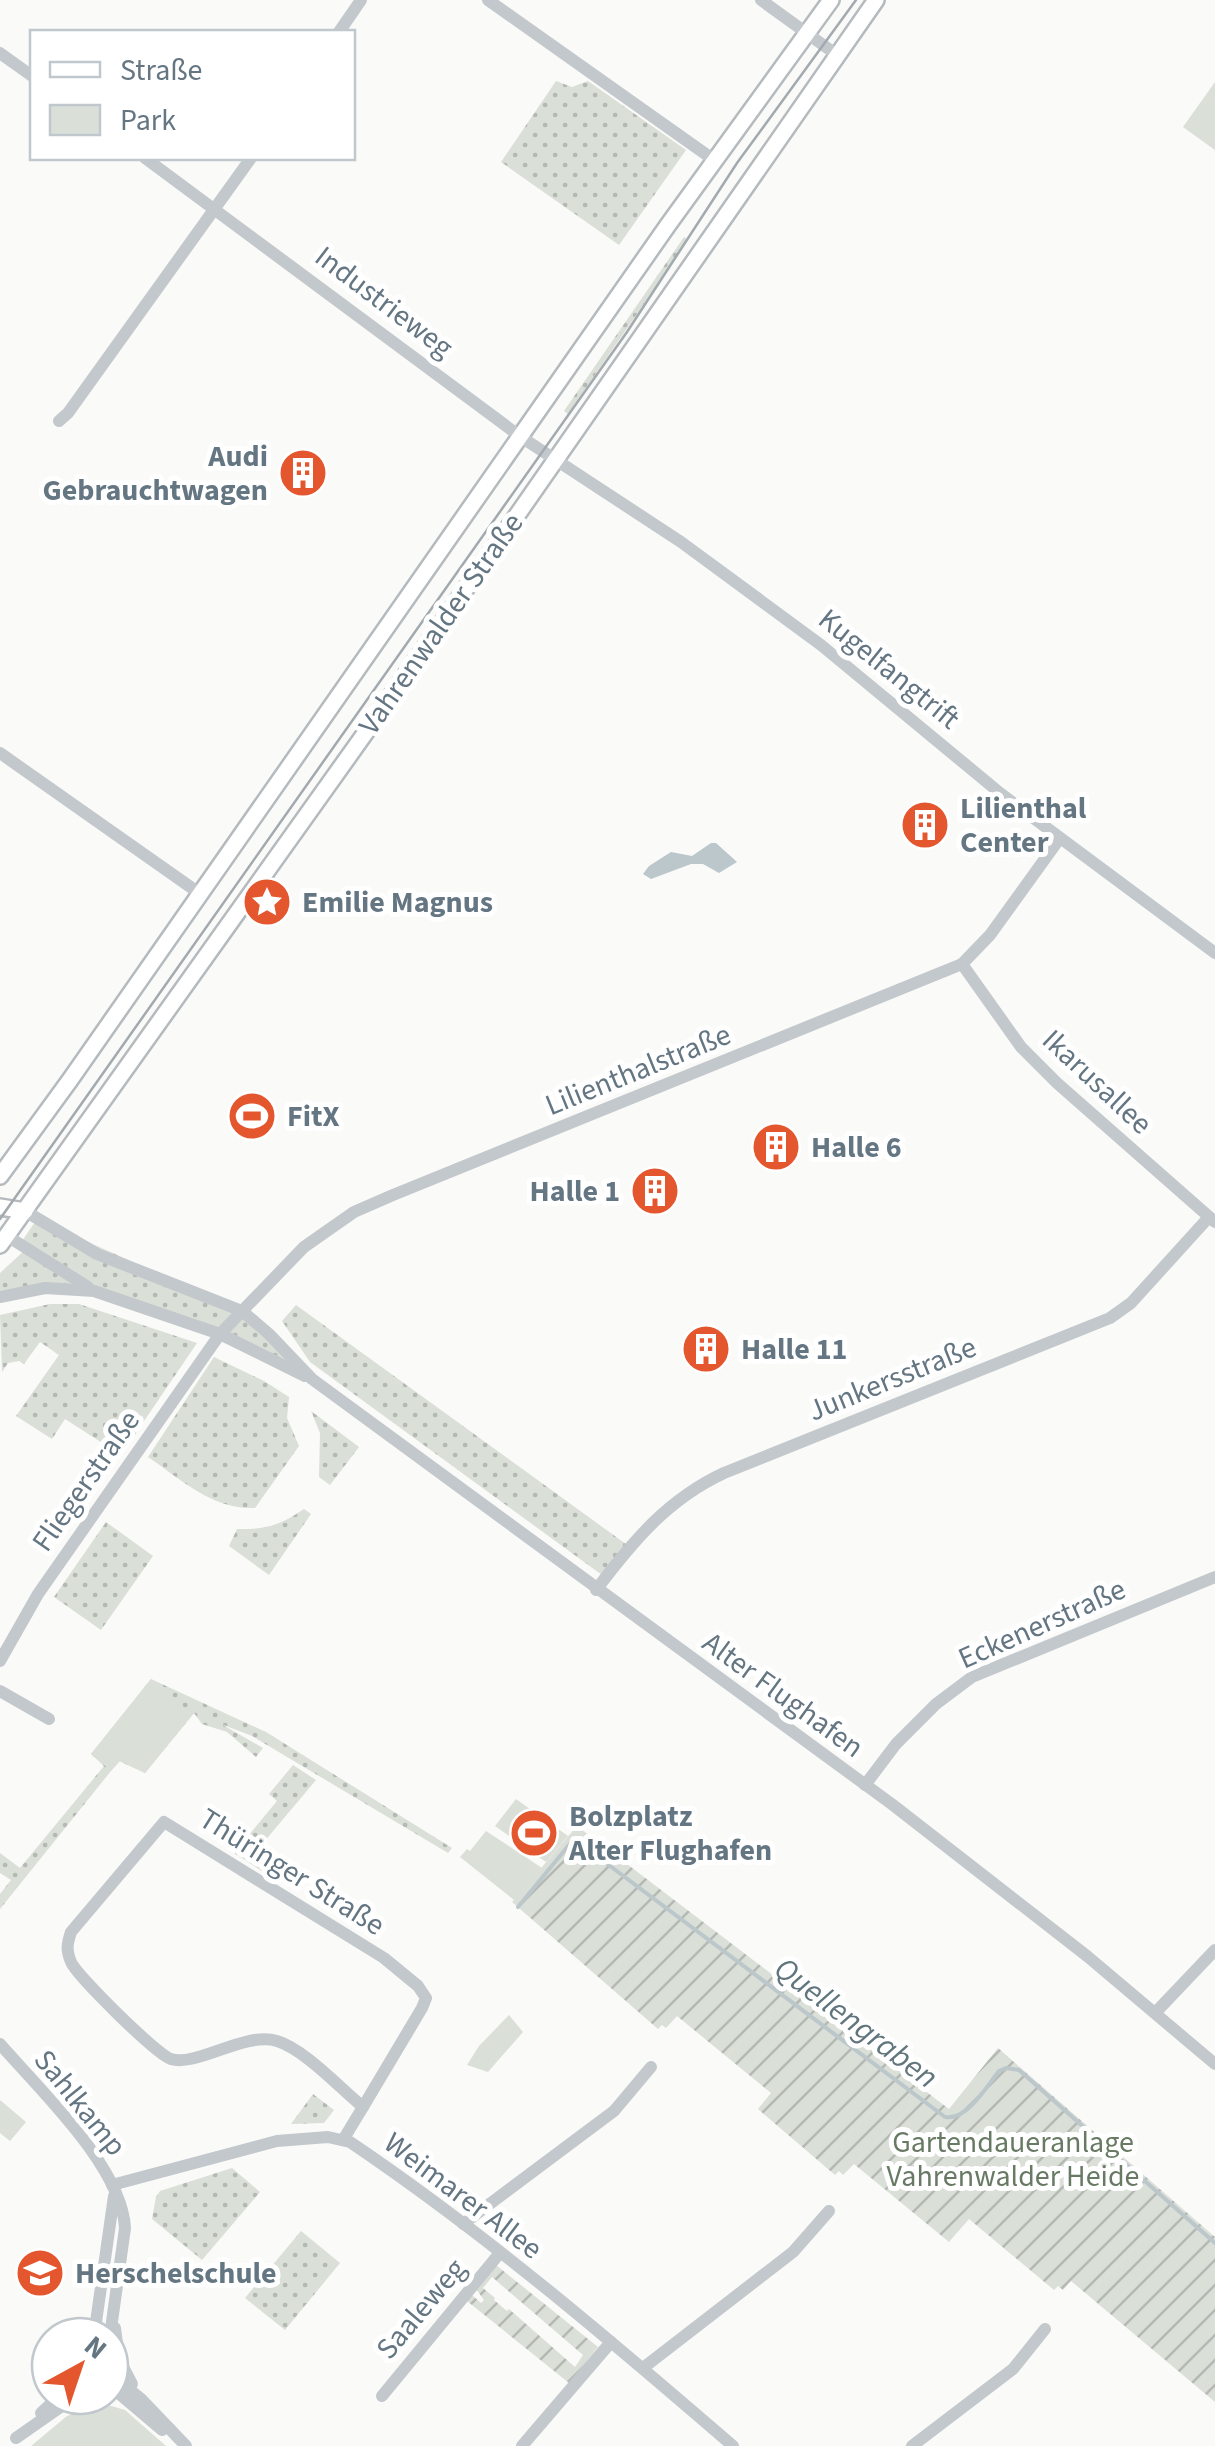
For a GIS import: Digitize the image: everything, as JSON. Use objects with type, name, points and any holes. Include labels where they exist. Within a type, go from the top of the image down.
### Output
[{"type":"main road","name":"Vahrenwalder Straße","points":[[0,1176],[714,160],[831,0]]},
{"type":"main road","name":"Vahrenwalder Straße","points":[[2,1236],[25,1211],[366,732],[876,0]]},
{"type":"main road","points":[[0,1207],[25,1211]]},
{"type":"street","points":[[339,30],[361,0]]},
{"type":"street","points":[[488,0],[714,160]]},
{"type":"street","points":[[761,0],[837,55]]},
{"type":"street","points":[[0,53],[30,75]]},
{"type":"street","name":"Industrieweg","points":[[147,160],[521,438]]},
{"type":"street","points":[[59,420],[68,413],[250,160]]},
{"type":"street","name":"Kugelfangtrift","points":[[521,438],[680,542],[821,645],[1060,838],[1215,953]]},
{"type":"street","points":[[0,753],[199,893]]},
{"type":"street","name":"Lilienthalstraße","points":[[220,1334],[304,1247],[354,1212],[962,964],[990,935],[1060,838]]},
{"type":"street","name":"Ikarusallee","points":[[962,964],[1022,1047],[1212,1220]]},
{"type":"street","name":"Alter Flughafen","points":[[25,1211],[97,1254],[242,1311],[312,1379],[866,1785],[1156,2012],[1215,2064]]},
{"type":"street","name":"Junkersstraße","points":[[596,1590],[619,1559],[678,1498],[724,1473],[1110,1318],[1140,1295],[1212,1220]]},
{"type":"street","name":"Alter Flughafen","points":[[2,1236],[94,1290],[220,1334],[312,1379]]},
{"type":"street","name":"Alter Flughafen","points":[[0,1297],[46,1288],[94,1290]]},
{"type":"street","name":"Fliegerstraße","points":[[0,1662],[38,1594],[220,1334]]},
{"type":"street","name":"Eckenerstraße","points":[[866,1785],[896,1744],[936,1704],[972,1677],[1215,1578]]},
{"type":"street","points":[[0,1691],[50,1719]]},
{"type":"street","name":"Thüringer Straße","points":[[343,2140],[422,2008],[426,1998],[418,1986],[384,1958],[164,1822],[71,1932],[66,1947],[77,1973],[170,2059],[274,2039],[289,2046],[363,2106]]},
{"type":"street","points":[[1156,2012],[1215,1950]]},
{"type":"street","name":"Sahlkamp","points":[[0,2044],[87,2145],[123,2211],[125,2228],[114,2316]]},
{"type":"street","points":[[463,2224],[614,2111],[651,2066]]},
{"type":"street","name":"Weimarer Allee","points":[[113,2190],[277,2142],[328,2137],[343,2140],[463,2224],[643,2368],[733,2446]]},
{"type":"street","name":"Sahlkamp","points":[[97,2316],[113,2190]]},
{"type":"street","points":[[643,2368],[794,2252],[828,2211]]},
{"type":"street","name":"Saaleweg","points":[[382,2396],[500,2254]]},
{"type":"street","points":[[912,2446],[1013,2369],[1046,2329]]},
{"type":"street","points":[[522,2446],[611,2342]]},
{"type":"street","name":"Sahlkamp","points":[[130,2390],[134,2401]]},
{"type":"street","name":"Sahlkamp","points":[[130,2396],[184,2446]]},
{"type":"street","name":"Sahlkamp","points":[[130,2398],[134,2401]]},
{"type":"street","points":[[130,2400],[134,2401]]},
{"type":"street","points":[[12,2442],[42,2416]]},
{"type":"green space","points":[[556,81],[572,87],[588,81],[686,150],[619,245],[501,162]]},
{"type":"green space","points":[[1215,82],[1215,150],[1183,127]]},
{"type":"green space","points":[[684,237],[688,240],[568,414],[564,411]]},
{"type":"green space","points":[[37,1219],[242,1311],[297,1363],[94,1291],[0,1297],[0,1273],[26,1249],[20,1244]]},
{"type":"green space","points":[[50,1304],[79,1304],[197,1343],[121,1455],[65,1419],[52,1439],[16,1416],[59,1355],[40,1342],[24,1364],[8,1363],[2,1372],[0,1315]]},
{"type":"green space","points":[[296,1305],[630,1547],[606,1578],[310,1362],[282,1321]]},
{"type":"green space","points":[[214,1357],[289,1397],[287,1418],[299,1446],[255,1508],[212,1499],[148,1457]]},
{"type":"green space","points":[[311,1411],[359,1447],[330,1485],[319,1477],[320,1433]]},
{"type":"green space","points":[[304,1509],[311,1514],[269,1575],[229,1546],[237,1529],[272,1525]]},
{"type":"green space","points":[[106,1522],[153,1556],[101,1630],[54,1597]]},
{"type":"green space","points":[[151,1679],[266,1732],[452,1848],[448,1853],[252,1736],[221,1724],[263,1748],[256,1757],[227,1732],[202,1724],[194,1713],[145,1773],[119,1761],[0,1909],[0,1894],[11,1880],[0,1873],[0,1853],[20,1868],[104,1766],[91,1754]]},
{"type":"green space","points":[[151,1679],[166,1696],[194,1713],[145,1773],[120,1761],[111,1771],[91,1754]]},
{"type":"green space","points":[[293,1765],[316,1780],[252,1856],[268,1870],[274,1863],[279,1867],[271,1877],[234,1853],[277,1801],[269,1794]]},
{"type":"green space","name":"Bolzplatz Alter Flughafen","points":[[516,1799],[568,1836],[546,1862],[495,1826]]},
{"type":"green space","name":"Gartendaueranlage Vahrenwalder Heide","points":[[577,1826],[949,2109],[998,2048],[1215,2237],[1215,2402],[1071,2281],[1063,2290],[1058,2286],[1054,2290],[969,2219],[949,2242],[854,2164],[843,2175],[839,2171],[835,2175],[758,2109],[771,2093],[677,2016],[666,2028],[662,2025],[658,2029],[512,1902]]},
{"type":"green space","points":[[486,1831],[542,1868],[514,1900],[460,1857]]},
{"type":"green space","points":[[509,2015],[523,2032],[488,2072],[467,2065],[479,2046]]},
{"type":"green space","points":[[313,2094],[334,2110],[324,2123],[291,2124]]},
{"type":"green space","points":[[0,2100],[26,2122],[10,2141],[0,2133]]},
{"type":"green space","points":[[232,2168],[260,2192],[202,2260],[152,2219],[156,2197],[160,2191]]},
{"type":"green space","points":[[301,2231],[340,2263],[285,2330],[245,2298]]},
{"type":"green space","points":[[496,2265],[598,2347],[569,2383],[467,2301],[472,2295],[481,2303],[484,2300],[476,2289]],"holes":[[[492,2277],[583,2355],[575,2367],[483,2288]]]},
{"type":"green space","points":[[130,2414],[166,2446],[31,2446],[67,2416]]},
{"type":"shaded area","points":[[711,843],[737,862],[719,873],[703,864],[691,864],[651,879],[643,874],[671,852],[692,856]]},
{"type":"waterway","name":"Quellengraben","points":[[518,1907],[574,1839],[945,2117],[961,2114],[999,2071],[1019,2070],[1215,2243]]},
{"type":"tram line","points":[[0,1219],[627,332],[737,163],[856,0]]},
{"type":"place","name":"Audi Gebrauchtwagen","points":[[303,473]]},
{"type":"place","name":"Lilienthal Center","points":[[925,825]]},
{"type":"place","name":"Emilie Magnus","points":[[267,902]]},
{"type":"place","name":"FitX","points":[[252,1116]]},
{"type":"place","name":"Halle 6","points":[[776,1147]]},
{"type":"place","name":"Halle 1","points":[[655,1191]]},
{"type":"place","name":"Halle 11","points":[[706,1349]]},
{"type":"place","name":"Bolzplatz Alter Flughafen","points":[[534,1833]]},
{"type":"place","name":"Herschelschule","points":[[40,2273]]}]
